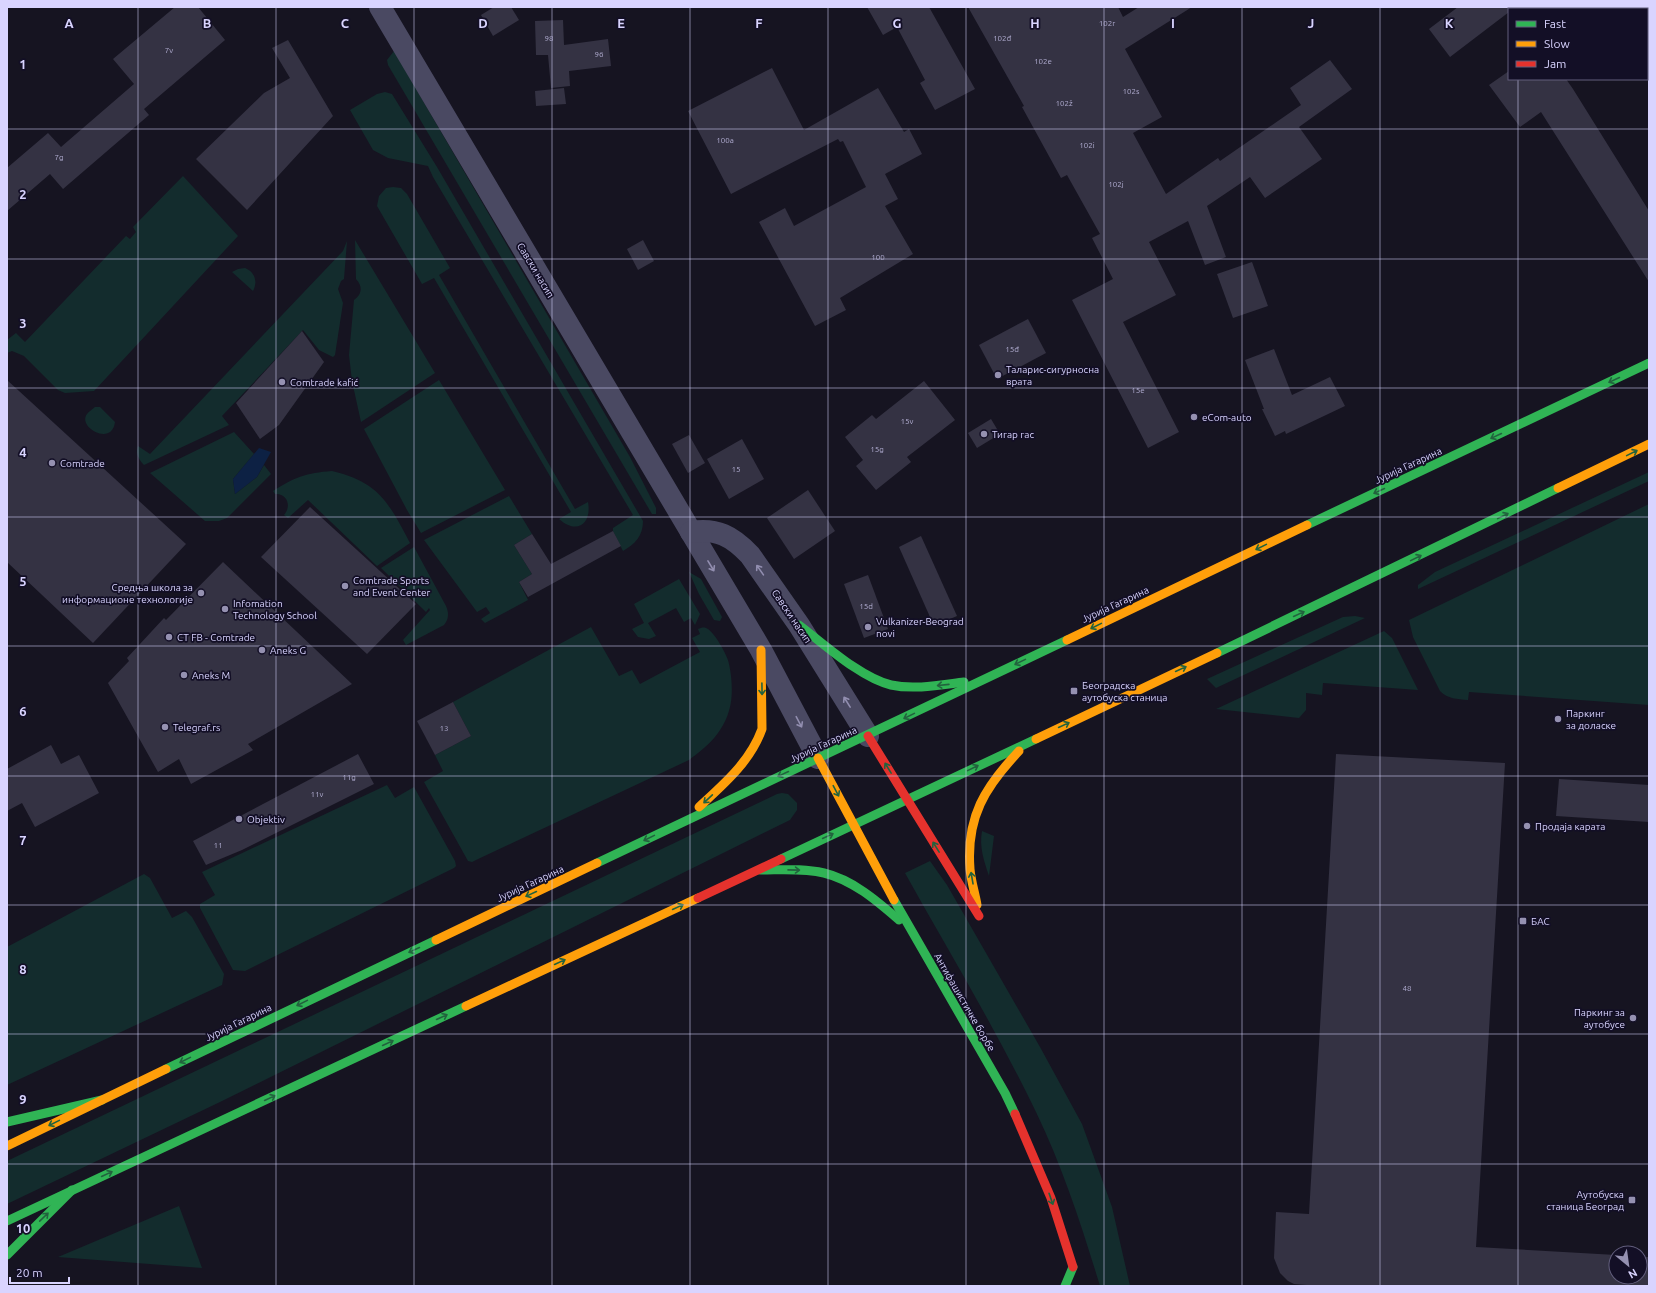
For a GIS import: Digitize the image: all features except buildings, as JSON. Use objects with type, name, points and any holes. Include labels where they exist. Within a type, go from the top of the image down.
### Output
[{"type":"main road","name":"Јурија Гагарина","points":[[7,1146],[684,821],[868,736],[981,680],[1649,364]]},
{"type":"main road","points":[[7,1221],[907,800],[1416,558],[1649,444]]},
{"type":"main road","points":[[799,625],[872,678],[889,685],[920,687],[981,680]]},
{"type":"main road","points":[[684,821],[728,780],[743,763],[760,738],[762,729],[761,650]]},
{"type":"main road","points":[[868,736],[979,916],[970,864],[970,843],[977,807],[984,793],[1001,770],[1028,742]]},
{"type":"main road","name":"Антифашистичке борбе","points":[[818,758],[909,929],[994,1073],[1037,1163],[1051,1198],[1072,1268],[1065,1286]]},
{"type":"main road","points":[[755,870],[814,871],[843,879],[882,905],[909,929]]},
{"type":"main road","points":[[7,1122],[102,1100]]},
{"type":"main road","points":[[7,1255],[72,1190]]},
{"type":"street","name":"Савски насип","points":[[380,7],[761,650],[818,758]]},
{"type":"street","name":"Савски насип","points":[[691,532],[704,530],[725,535],[740,545],[750,555],[799,625],[868,736]]},
{"type":"green space","points":[[394,51],[630,457],[656,508],[656,514],[652,514],[649,509],[388,65],[387,60]]},
{"type":"green space","points":[[385,92],[392,94],[437,167],[643,521],[642,531],[638,539],[623,551],[613,528],[633,515],[433,177],[428,166],[388,158],[373,150],[350,110],[377,94]]},
{"type":"green space","points":[[183,176],[238,236],[94,391],[65,393],[58,390],[24,356],[12,351],[7,353],[7,340],[16,333],[25,342],[126,236],[130,239],[136,232],[133,227]]},
{"type":"green space","points":[[386,188],[401,188],[407,194],[450,268],[439,275],[575,509],[588,502],[588,516],[582,525],[572,526],[559,519],[571,512],[434,278],[422,284],[377,206],[379,196]]},
{"type":"green space","points":[[355,240],[435,373],[361,422],[352,381],[349,355],[354,300],[359,296],[361,290],[361,287],[356,279]]},
{"type":"green space","points":[[347,241],[344,279],[341,281],[338,289],[343,303],[335,355],[333,357],[319,350],[303,330],[222,416],[229,425],[144,465],[138,456],[138,446],[150,454],[343,251]]},
{"type":"green space","points":[[245,268],[251,272],[255,278],[255,288],[253,291],[232,272]]},
{"type":"green space","points":[[439,380],[505,490],[421,533],[407,510],[364,429]]},
{"type":"green space","points":[[95,407],[100,407],[115,422],[113,429],[108,433],[102,434],[96,432],[87,424],[85,419],[87,414]]},
{"type":"green space","points":[[234,432],[254,454],[233,479],[235,494],[257,477],[264,465],[271,474],[227,518],[219,521],[205,521],[150,473]]},
{"type":"green space","points":[[332,471],[361,481],[381,496],[396,516],[410,543],[377,566],[308,500],[288,518],[284,515],[288,508],[287,501],[283,496],[275,494],[273,491],[301,476]]},
{"type":"green space","points":[[1649,472],[1649,481],[1418,589],[1418,585],[1435,572]]},
{"type":"green space","points":[[509,496],[532,534],[514,545],[532,574],[519,582],[528,600],[485,623],[481,619],[490,613],[486,607],[477,612],[424,540]]},
{"type":"green space","points":[[1649,504],[1649,705],[1469,692],[1468,700],[1449,697],[1440,691],[1413,637],[1409,620]]},
{"type":"green space","points":[[414,547],[446,606],[448,616],[444,625],[406,645],[403,640],[430,610],[429,608],[426,612],[381,568]]},
{"type":"green space","points":[[689,572],[701,579],[722,617],[720,621],[714,620],[699,594]]},
{"type":"green space","points":[[679,579],[700,614],[695,625],[691,618],[684,622],[676,608],[648,623],[656,636],[649,639],[638,637],[632,629],[644,623],[634,604]]},
{"type":"green space","points":[[1355,616],[1365,618],[1216,688],[1207,679],[1343,617]]},
{"type":"green space","points":[[591,627],[619,676],[632,670],[640,684],[700,652],[692,638],[700,634],[698,629],[706,628],[709,630],[717,639],[723,650],[728,660],[730,669],[732,697],[724,724],[709,744],[689,760],[472,862],[468,861],[424,782],[443,771],[435,755],[471,736],[453,702]]},
{"type":"green space","points":[[1384,631],[1392,638],[1418,690],[1323,683],[1322,695],[1306,693],[1306,710],[1299,718],[1216,709]]},
{"type":"green space","points":[[387,785],[395,798],[414,787],[455,861],[456,866],[245,971],[233,970],[200,908],[200,904],[215,895],[202,872]]},
{"type":"green space","points":[[777,794],[788,794],[797,803],[797,810],[790,820],[220,1102],[7,1204],[7,1161]]},
{"type":"green space","points":[[982,831],[994,836],[989,876],[982,848]]},
{"type":"green space","points":[[930,861],[947,885],[1040,1047],[1082,1124],[1112,1207],[1130,1286],[1100,1286],[1079,1220],[1046,1133],[989,1022],[905,873]]},
{"type":"green space","points":[[144,874],[150,878],[172,918],[186,911],[192,917],[224,974],[222,985],[7,1085],[7,947]]},
{"type":"green space","points":[[179,1206],[202,1268],[58,1257]]},
{"type":"water","points":[[259,448],[271,452],[257,477],[235,494],[233,479]]},
{"type":"traffic: fast","points":[[1307,525],[1649,363]]},
{"type":"traffic: fast","points":[[1217,653],[1558,488]]},
{"type":"traffic: fast","points":[[799,625],[843,660],[879,681],[891,685],[909,687],[964,682]]},
{"type":"traffic: fast","points":[[597,863],[1067,640]]},
{"type":"traffic: fast","points":[[781,859],[1036,739]]},
{"type":"traffic: fast","points":[[760,870],[808,870],[835,876],[864,892],[899,920]]},
{"type":"traffic: fast","points":[[894,900],[1005,1093],[1015,1114]]},
{"type":"traffic: fast","points":[[166,1069],[436,940]]},
{"type":"traffic: fast","points":[[7,1221],[466,1006]]},
{"type":"traffic: fast","points":[[7,1122],[102,1100]]},
{"type":"traffic: fast","points":[[7,1255],[72,1190]]},
{"type":"traffic: fast","points":[[1065,1286],[1073,1267]]},
{"type":"traffic: slow","points":[[1558,488],[1649,444]]},
{"type":"traffic: slow","points":[[1067,640],[1307,525]]},
{"type":"traffic: slow","points":[[699,807],[735,772],[751,752],[762,729],[761,650]]},
{"type":"traffic: slow","points":[[1036,739],[1217,653]]},
{"type":"traffic: slow","points":[[977,905],[970,869],[971,834],[975,818],[980,804],[996,777],[1019,751]]},
{"type":"traffic: slow","points":[[818,758],[894,900]]},
{"type":"traffic: slow","points":[[436,940],[597,863]]},
{"type":"traffic: slow","points":[[466,1006],[698,898]]},
{"type":"traffic: slow","points":[[7,1146],[166,1069]]},
{"type":"traffic: jam","points":[[868,736],[979,916]]},
{"type":"traffic: jam","points":[[698,898],[781,859]]},
{"type":"traffic: jam","points":[[1015,1114],[1051,1198],[1073,1267]]},
{"type":"place","name":"Таларис-сигурносна врата","points":[[998,375]]},
{"type":"place","name":"Comtrade kafić","points":[[282,382]]},
{"type":"place","name":"eCom-auto","points":[[1194,417]]},
{"type":"place","name":"Тигар гас","points":[[984,434]]},
{"type":"place","name":"Comtrade","points":[[52,463]]},
{"type":"place","name":"Comtrade Sports and Event Center","points":[[345,586]]},
{"type":"place","name":"Средња школа за информационе технологије","points":[[201,593]]},
{"type":"place","name":"Infomation Technology School","points":[[225,609]]},
{"type":"place","name":"Vulkanizer-Beograd novi","points":[[868,627]]},
{"type":"place","name":"CT FB - Comtrade","points":[[169,637]]},
{"type":"place","name":"Aneks G","points":[[262,650]]},
{"type":"place","name":"Aneks M","points":[[184,675]]},
{"type":"place","name":"Београдска аутобуска станица","points":[[1074,691]]},
{"type":"place","name":"Паркинг за доласке","points":[[1558,719]]},
{"type":"place","name":"Telegraf.rs","points":[[165,727]]},
{"type":"place","name":"Objektiv","points":[[239,819]]},
{"type":"place","name":"Продаја карата","points":[[1527,826]]},
{"type":"place","name":"БАС","points":[[1523,921]]},
{"type":"place","name":"Паркинг за аутобусе","points":[[1633,1018]]},
{"type":"place","name":"Аутобуска станица Београд","points":[[1632,1200]]}]
